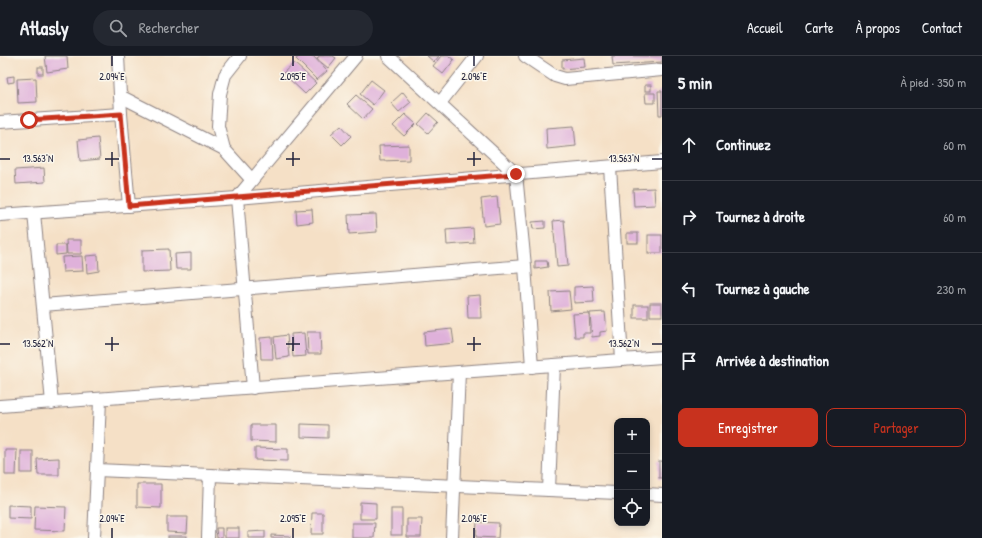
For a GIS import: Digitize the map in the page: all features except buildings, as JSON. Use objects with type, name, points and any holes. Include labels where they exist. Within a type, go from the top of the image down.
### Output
[{"type":"street","points":[[118,56],[121,114],[129,206]]},
{"type":"street","points":[[224,149],[218,126],[220,94],[225,75],[240,56]]},
{"type":"street","points":[[253,388],[246,288],[237,198],[356,56]]},
{"type":"street","points":[[388,56],[516,174],[525,266],[532,367]]},
{"type":"street","points":[[440,103],[477,56]]},
{"type":"street","points":[[525,56],[555,76],[565,79],[662,70]]},
{"type":"street","points":[[120,96],[224,149],[252,180]]},
{"type":"street","points":[[0,122],[121,114]]},
{"type":"street","points":[[0,216],[237,198],[662,162]]},
{"type":"street","points":[[610,167],[622,360]]},
{"type":"street","points":[[34,213],[52,403]]},
{"type":"street","points":[[43,305],[525,266]]},
{"type":"street","points":[[0,406],[100,400],[662,357]]},
{"type":"street","points":[[548,490],[554,365]]},
{"type":"street","points":[[452,538],[459,372]]},
{"type":"street","points":[[94,538],[100,400]]},
{"type":"street","points":[[97,470],[614,493]]},
{"type":"street","points":[[208,538],[210,475]]},
{"type":"street","points":[[650,494],[662,495]]},
{"type":"route","points":[[29,120],[121,114],[129,206],[516,174]]}]
